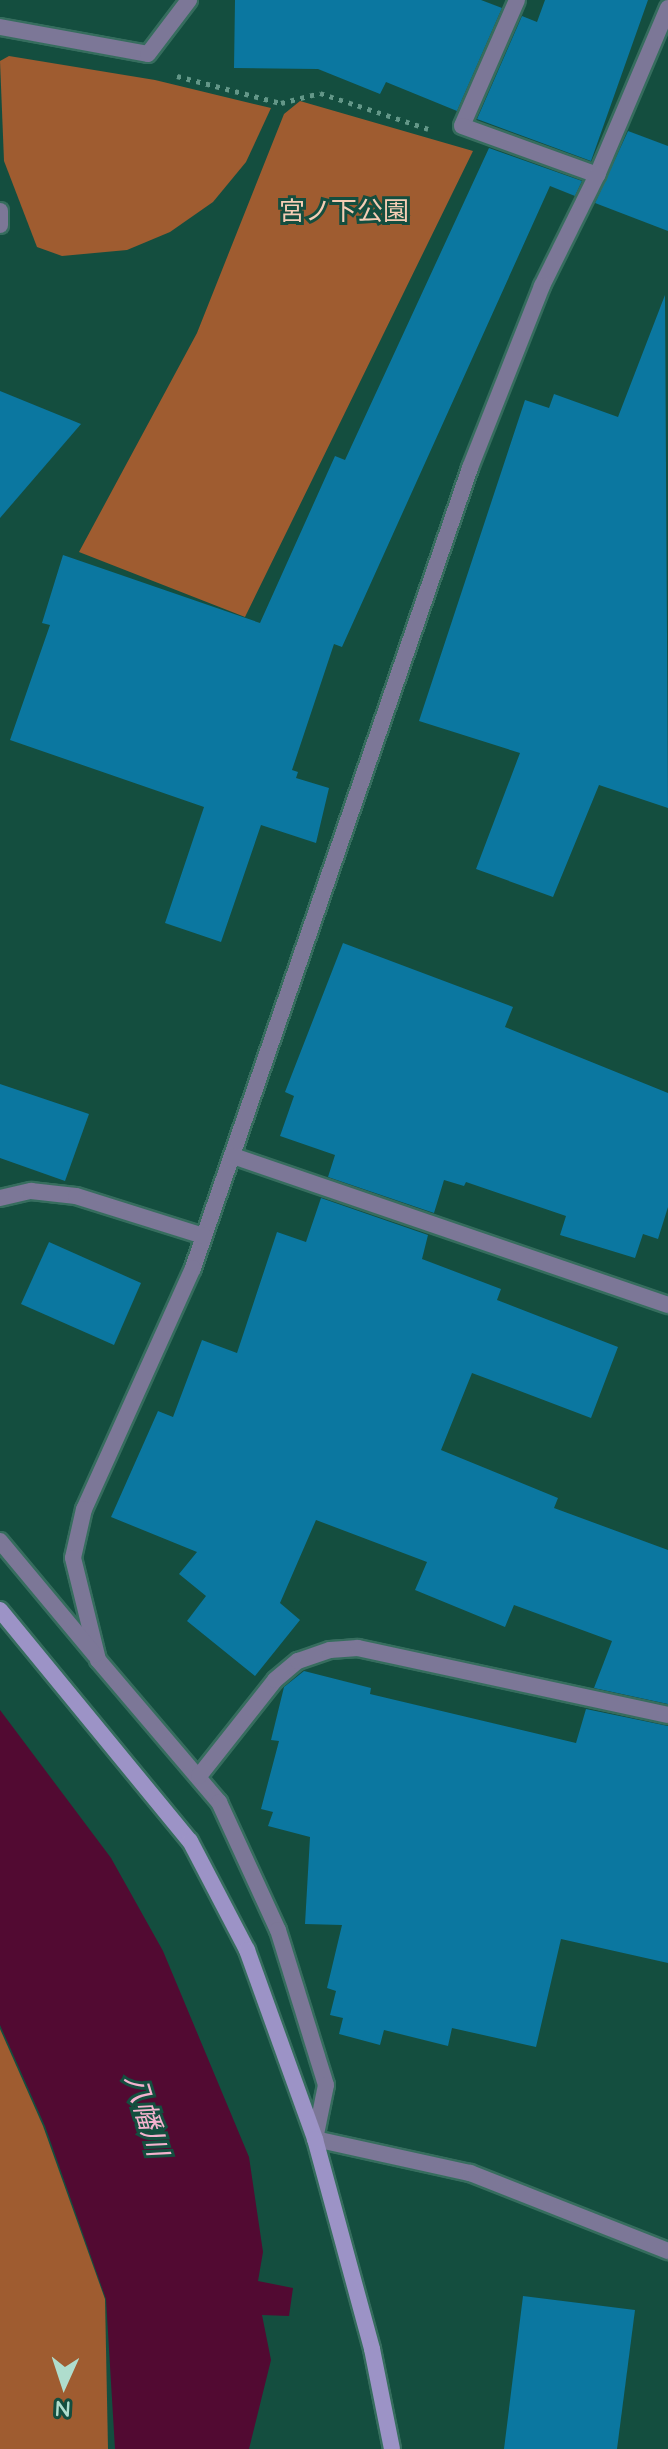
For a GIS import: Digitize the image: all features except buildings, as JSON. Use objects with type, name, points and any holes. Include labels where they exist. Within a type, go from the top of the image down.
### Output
[{"type":"street","points":[[0,27],[148,54],[189,0]]},
{"type":"street","points":[[517,0],[462,126],[597,175]]},
{"type":"street","points":[[98,1660],[73,1558],[84,1509],[204,1236],[470,468],[542,286],[597,175],[668,8]]},
{"type":"street","points":[[0,211],[0,225]]},
{"type":"street","points":[[233,1156],[668,1305]]},
{"type":"street","points":[[0,1198],[31,1191],[76,1196],[204,1236]]},
{"type":"street","points":[[0,1541],[199,1776],[234,1827],[278,1930],[326,2085],[315,2139]]},
{"type":"street","points":[[0,1610],[190,1841],[247,1950],[315,2139],[372,2349],[392,2449]]},
{"type":"street","points":[[199,1776],[275,1680],[298,1661],[330,1650],[358,1648],[668,1715]]},
{"type":"street","points":[[315,2139],[470,2173],[668,2251]]},
{"type":"path","points":[[148,54],[179,77],[281,103],[320,93],[445,134],[462,126]]},
{"type":"green space","points":[[9,56],[155,80],[271,108],[246,162],[213,202],[170,232],[127,250],[62,256],[37,247],[4,161],[0,61]]},
{"type":"green space","name":"宮ノ下公園","points":[[300,101],[473,151],[245,617],[79,552],[197,333],[284,114]]},
{"type":"green space","points":[[0,2029],[43,2126],[105,2299],[108,2449],[0,2449]]},
{"type":"water","name":"八幡川","points":[[0,1710],[111,1858],[163,1951],[249,2157],[263,2252],[258,2281],[293,2288],[289,2316],[262,2315],[271,2360],[249,2449],[115,2449],[106,2299],[45,2126],[0,2025]]}]
